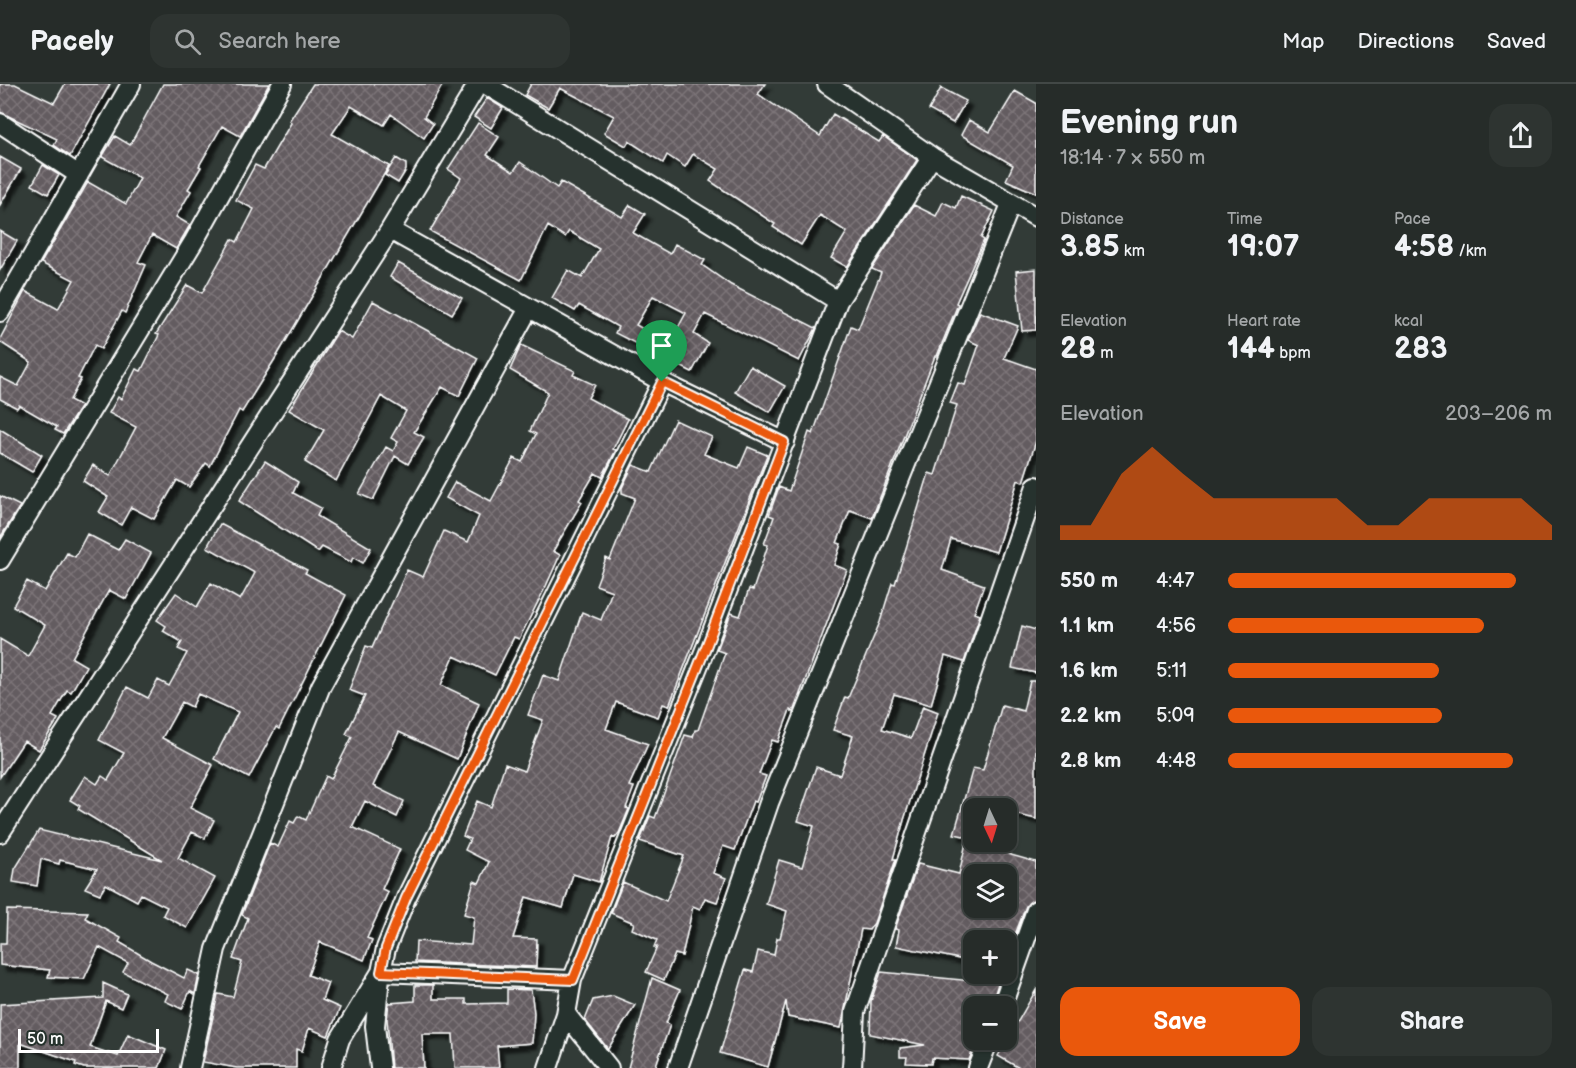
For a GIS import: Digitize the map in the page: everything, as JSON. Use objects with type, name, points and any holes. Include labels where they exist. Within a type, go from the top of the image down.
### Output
[{"type":"street","points":[[0,312],[131,84]]},
{"type":"street","points":[[0,560],[194,241],[282,84]]},
{"type":"street","points":[[0,833],[390,230],[478,84]]},
{"type":"street","points":[[485,84],[838,301]]},
{"type":"street","points":[[827,84],[932,157],[1036,217]]},
{"type":"street","points":[[0,123],[79,175]]},
{"type":"street","points":[[548,1068],[566,1014],[573,980],[706,647],[838,301],[932,157]]},
{"type":"street","points":[[678,1068],[769,803],[1011,204]]},
{"type":"street","points":[[390,230],[662,382],[784,442]]},
{"type":"street","points":[[190,1068],[216,949],[321,686],[529,308]]},
{"type":"street","points":[[380,1068],[375,1026],[381,972],[386,948],[406,898],[662,382]]},
{"type":"street","points":[[852,1068],[855,1012],[1036,486]]},
{"type":"street","points":[[1006,996],[1036,910]]},
{"type":"street","points":[[381,972],[573,980]]},
{"type":"street","points":[[331,1068],[340,1039],[381,972]]},
{"type":"street","points":[[566,1014],[609,1068]]},
{"type":"street","points":[[978,1068],[985,1050]]},
{"type":"building","points":[[0,84],[15,84],[54,103],[65,84],[110,84],[70,156],[54,145],[57,139],[0,112]]},
{"type":"building","points":[[163,84],[269,84],[240,136],[222,126],[199,166],[201,167],[188,189],[191,191],[176,217],[190,225],[176,249],[152,235],[138,262],[146,265],[125,313],[122,311],[101,349],[95,345],[78,378],[81,379],[70,400],[81,406],[63,434],[55,430],[57,427],[19,405],[17,408],[0,399],[0,377],[18,386],[31,362],[0,342],[0,339],[25,291],[58,309],[74,280],[41,263],[88,182],[126,204],[140,178],[102,157],[115,136],[130,145]]},
{"type":"building","points":[[313,84],[443,84],[424,117],[433,124],[424,138],[391,114],[384,125],[351,106],[332,134],[389,166],[278,354],[242,412],[239,410],[210,466],[206,463],[189,487],[177,480],[154,519],[131,507],[121,525],[99,512],[108,497],[83,481],[93,465],[110,476],[136,427],[109,413],[118,397],[121,399],[136,369],[141,371],[159,335],[156,334],[187,285],[202,293],[232,239],[237,242],[254,209],[236,200],[255,165],[264,169],[291,123],[289,121]]},
{"type":"building","points":[[531,84],[765,84],[758,94],[820,136],[833,114],[879,142],[883,136],[917,160],[847,267],[831,258],[847,232],[820,215],[801,245],[773,227],[775,224],[710,181],[718,169],[693,154],[685,167],[667,155],[663,163],[629,141],[626,146],[604,133],[614,116],[560,88],[548,108],[525,95]]},
{"type":"building","points":[[941,88],[966,101],[953,123],[929,110]]},
{"type":"building","points":[[1015,91],[1036,103],[1036,193],[1006,180],[1013,165],[961,135],[969,120],[990,132]]},
{"type":"building","points":[[487,98],[503,108],[491,128],[474,117]]},
{"type":"building","points":[[478,123],[499,137],[487,155],[513,172],[520,162],[557,188],[561,182],[622,217],[630,205],[645,214],[633,233],[670,254],[675,244],[705,260],[702,265],[731,285],[816,328],[799,361],[705,314],[694,334],[708,343],[692,372],[615,333],[618,327],[579,305],[575,311],[552,298],[568,270],[582,278],[599,249],[569,231],[565,237],[548,226],[521,280],[430,231],[461,178],[448,169]],"holes":[[[653,296],[686,313],[669,344],[636,325]]]},
{"type":"building","points":[[0,157],[21,169],[0,205]]},
{"type":"building","points":[[396,158],[406,164],[406,170],[398,183],[385,175]]},
{"type":"building","points":[[43,165],[59,175],[48,194],[32,185]]},
{"type":"building","points":[[961,196],[994,211],[981,238],[984,240],[956,303],[958,304],[937,356],[935,356],[872,518],[850,510],[837,543],[841,544],[834,565],[847,570],[793,712],[790,710],[778,742],[772,740],[759,774],[766,776],[756,802],[753,801],[735,850],[723,846],[713,873],[726,878],[717,902],[705,898],[700,909],[693,906],[682,956],[675,954],[664,980],[646,972],[657,947],[654,947],[657,940],[632,929],[634,923],[611,913],[623,882],[666,901],[684,856],[640,841],[650,816],[655,818],[685,735],[693,737],[695,730],[698,730],[725,653],[717,650],[731,613],[740,616],[749,589],[753,590],[768,545],[764,544],[774,517],[769,515],[779,487],[789,491],[809,432],[813,434],[851,326],[858,329],[881,273],[872,269],[914,205],[936,216],[943,202],[956,208]]},
{"type":"building","points":[[0,231],[17,241],[0,270]]},
{"type":"building","points":[[398,263],[462,298],[452,314],[390,277]]},
{"type":"building","points":[[1036,269],[1036,330],[1022,331],[1016,271]]},
{"type":"building","points":[[373,301],[478,358],[459,396],[442,387],[414,432],[424,437],[408,464],[395,456],[373,500],[359,494],[386,447],[393,451],[398,442],[391,438],[406,411],[381,396],[336,481],[305,462],[324,430],[289,410],[338,331],[352,339]]},
{"type":"building","points":[[980,312],[1018,326],[1004,358],[1036,369],[1036,441],[1023,482],[1018,480],[996,552],[951,539],[942,570],[984,585],[974,613],[980,615],[964,662],[945,656],[931,705],[894,694],[882,729],[911,738],[923,706],[938,712],[904,820],[893,859],[896,859],[874,923],[869,930],[861,929],[841,1028],[788,1017],[786,1001],[768,1067],[720,1053],[745,970],[753,972],[758,951],[774,955],[777,938],[780,938],[787,911],[766,904],[779,860],[802,867],[814,826],[798,821],[816,767],[840,775],[853,736],[833,730],[845,697],[848,698],[880,622],[892,583],[895,584],[929,473],[935,475],[957,405],[950,403],[958,383],[965,385],[979,345],[968,340]]},
{"type":"building","points":[[521,345],[575,371],[573,375],[595,385],[588,398],[628,419],[613,449],[616,450],[602,477],[595,473],[579,500],[582,502],[553,551],[560,555],[546,586],[519,639],[514,637],[495,675],[454,656],[441,685],[479,703],[457,759],[399,732],[373,786],[404,801],[397,817],[365,801],[352,827],[400,849],[382,889],[388,892],[367,938],[372,940],[364,960],[320,942],[308,975],[328,983],[322,1000],[340,1008],[328,1036],[309,1028],[302,1051],[296,1049],[296,1068],[237,1068],[203,1062],[218,994],[233,997],[242,962],[233,959],[248,918],[242,915],[270,843],[278,847],[290,821],[294,823],[298,816],[306,820],[326,776],[331,779],[352,737],[346,734],[365,696],[349,690],[366,646],[372,648],[407,570],[423,577],[444,531],[468,542],[479,516],[446,498],[455,482],[491,501],[514,458],[522,462],[536,434],[530,431],[548,392],[510,370]]},
{"type":"building","points":[[750,366],[785,386],[770,412],[735,392]]},
{"type":"building","points":[[675,420],[712,437],[704,454],[739,468],[748,447],[767,455],[669,706],[663,704],[658,717],[616,702],[606,729],[648,744],[629,786],[634,787],[626,808],[629,809],[619,833],[615,838],[612,837],[599,882],[573,874],[563,908],[526,897],[513,938],[537,939],[536,967],[415,962],[416,941],[471,945],[474,917],[464,914],[474,881],[479,883],[489,862],[465,850],[470,839],[463,836],[477,801],[491,807],[505,764],[524,771],[543,720],[528,715],[543,675],[559,681],[582,612],[601,620],[612,591],[596,585],[606,558],[610,560],[635,498],[622,493],[622,488],[633,465],[651,472]]},
{"type":"building","points":[[0,429],[42,455],[32,472],[0,453]]},
{"type":"building","points":[[265,461],[298,482],[293,493],[321,508],[317,516],[371,548],[363,563],[353,557],[351,562],[322,547],[318,552],[239,501]]},
{"type":"building","points":[[0,496],[20,506],[0,538]]},
{"type":"building","points":[[220,524],[307,570],[305,573],[346,595],[279,729],[276,727],[249,778],[214,759],[238,712],[198,694],[192,707],[182,702],[162,738],[213,765],[190,808],[214,820],[205,838],[192,832],[178,858],[215,878],[187,928],[163,915],[167,907],[141,894],[137,901],[106,884],[100,894],[85,888],[97,869],[60,860],[59,864],[41,859],[37,886],[13,882],[15,869],[39,830],[162,860],[78,809],[80,806],[70,800],[85,776],[97,784],[102,776],[108,780],[124,753],[99,740],[127,687],[148,698],[158,680],[169,686],[187,653],[178,649],[182,642],[163,631],[166,626],[157,620],[176,593],[197,607],[211,583],[240,600],[255,573],[207,547]]},
{"type":"building","points":[[87,534],[118,550],[125,539],[151,553],[126,599],[109,590],[72,658],[86,666],[71,692],[67,690],[52,716],[58,719],[39,750],[24,741],[0,777],[0,639],[28,656],[45,625],[13,606],[27,581],[45,591],[67,553],[75,557]]},
{"type":"building","points":[[1022,626],[1036,630],[1036,673],[1012,668]]},
{"type":"building","points":[[1030,681],[1036,681],[1036,819],[1017,815],[1017,798],[964,798],[973,768],[983,770],[1002,705],[1023,711]]},
{"type":"building","points":[[963,803],[963,836],[954,834]]},
{"type":"building","points":[[964,852],[1001,852],[1036,862],[1036,899],[1026,906],[1017,930],[963,930],[963,960],[896,946],[899,930],[895,929],[918,864],[959,874]]},
{"type":"building","points":[[7,910],[88,912],[85,918],[121,938],[119,942],[151,961],[184,978],[188,970],[199,975],[195,994],[190,991],[182,1009],[165,1001],[168,994],[123,972],[128,963],[99,947],[84,979],[48,977],[50,970],[0,965],[0,943],[6,943]]},
{"type":"building","points":[[881,972],[963,980],[963,984],[998,984],[994,996],[963,996],[963,1050],[973,1050],[969,1060],[932,1058],[931,1064],[906,1063],[907,1057],[900,1057],[900,1048],[925,1045],[870,1034],[871,1001]]},
{"type":"building","points":[[652,978],[680,990],[666,1023],[670,1025],[655,1068],[628,1068]]},
{"type":"building","points":[[103,983],[127,994],[121,1008],[106,1001],[90,1047],[118,1056],[128,1034],[166,1050],[159,1068],[84,1068],[75,1065],[76,1062],[20,1043],[20,1068],[0,1068],[0,1004],[103,998]]},
{"type":"building","points":[[415,985],[433,985],[433,999],[466,999],[466,1004],[507,1003],[507,989],[531,990],[534,1013],[532,1043],[497,1046],[499,1068],[455,1068],[453,1034],[422,1034],[424,1068],[391,1068],[387,1019],[389,1003],[415,1001]]},
{"type":"building","points":[[1036,990],[1036,1068],[1019,1068],[998,1056],[1001,1050],[1017,1050],[1017,1023]]},
{"type":"building","points":[[613,996],[635,1005],[608,1049],[585,1020],[593,1000]]},
{"type":"route","points":[[662,382],[784,442],[706,647],[573,980],[407,975],[381,972],[386,948],[406,898],[662,382]]}]
